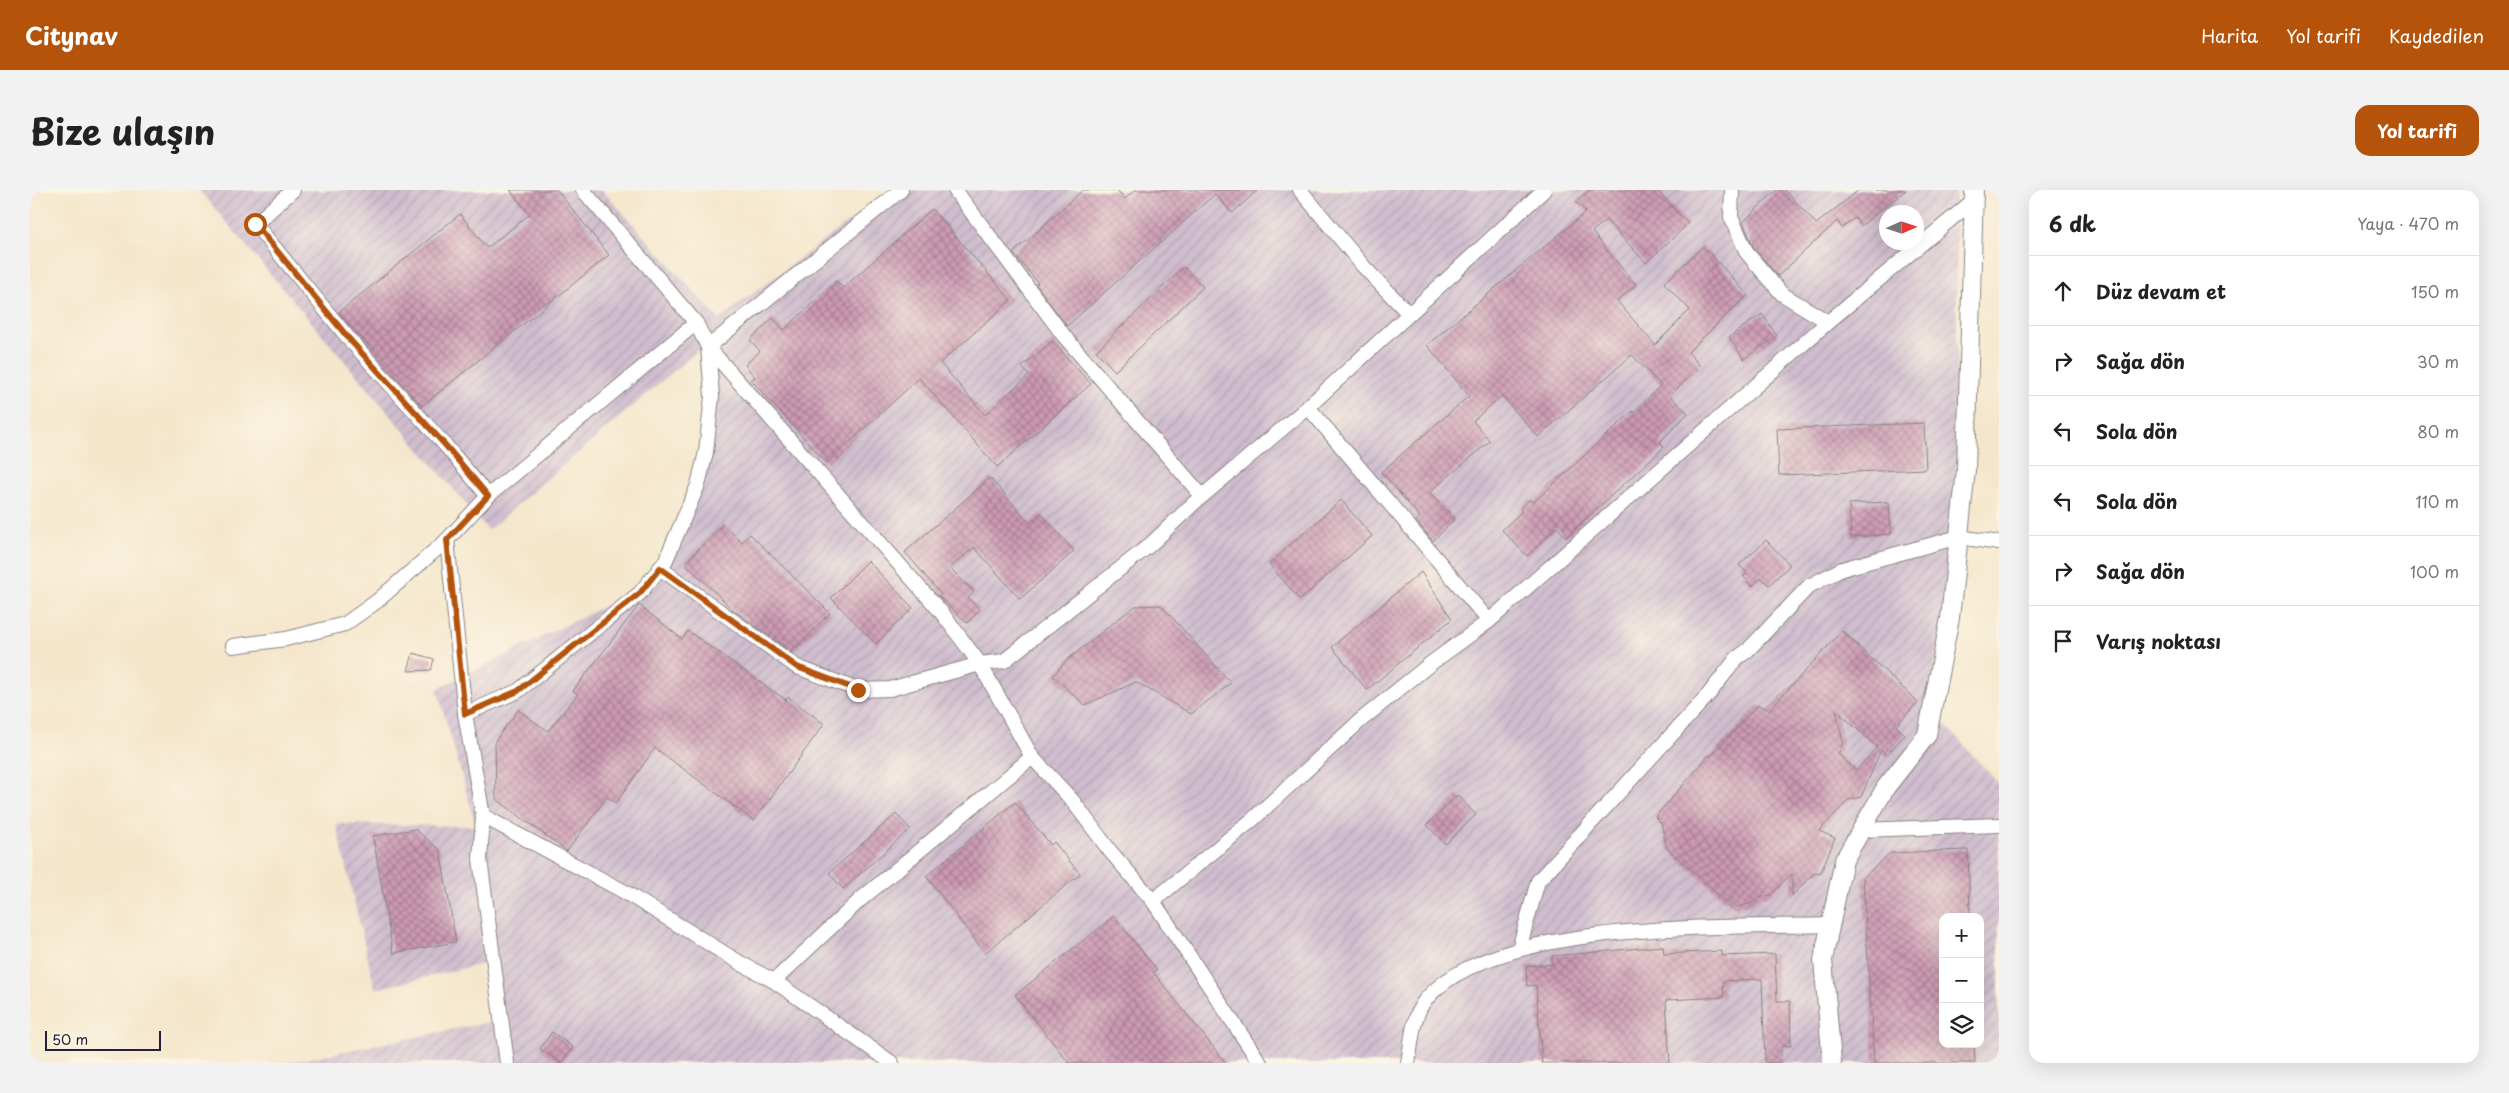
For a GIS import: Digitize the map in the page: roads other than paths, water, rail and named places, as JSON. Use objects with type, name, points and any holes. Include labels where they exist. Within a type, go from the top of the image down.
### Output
[{"type":"street","points":[[293,190],[255,224],[350,340],[446,446],[488,496]]},
{"type":"street","points":[[583,190],[696,323],[708,348],[942,613],[980,664],[1032,757],[1072,800],[1110,851],[1153,901],[1260,1063]]},
{"type":"street","points":[[708,348],[901,190]]},
{"type":"street","points":[[955,190],[1064,336],[1202,496]]},
{"type":"street","points":[[1300,190],[1364,267],[1408,313]]},
{"type":"street","points":[[660,568],[797,667],[858,690],[890,689],[980,664],[1004,661],[1151,544],[1202,496],[1308,407],[1408,313],[1544,190]]},
{"type":"street","points":[[1732,190],[1731,217],[1746,253],[1782,294],[1828,322]]},
{"type":"street","points":[[1153,901],[1252,820],[1361,720],[1430,664],[1489,621],[1974,195]]},
{"type":"street","points":[[1832,1063],[1823,960],[1844,860],[1886,787],[1927,735],[1950,618],[1966,470],[1974,195]]},
{"type":"street","points":[[233,646],[286,639],[346,624],[376,602],[447,540],[488,496],[696,323]]},
{"type":"street","points":[[465,714],[518,691],[640,593],[665,562],[698,485],[704,460],[712,396],[708,348]]},
{"type":"street","points":[[1308,407],[1489,621]]},
{"type":"street","points":[[1518,949],[1538,881],[1708,695],[1737,658],[1809,586],[1842,569],[1959,536],[1999,543]]},
{"type":"street","points":[[447,540],[465,714],[483,816],[480,859],[507,1063]]},
{"type":"street","points":[[774,980],[860,900],[1032,757]]},
{"type":"street","points":[[483,816],[623,891],[742,964],[774,980],[892,1063]]},
{"type":"street","points":[[1862,830],[1999,825]]},
{"type":"street","points":[[1408,1063],[1417,1014],[1426,998],[1457,972],[1518,949],[1575,938],[1650,930],[1830,925]]}]
